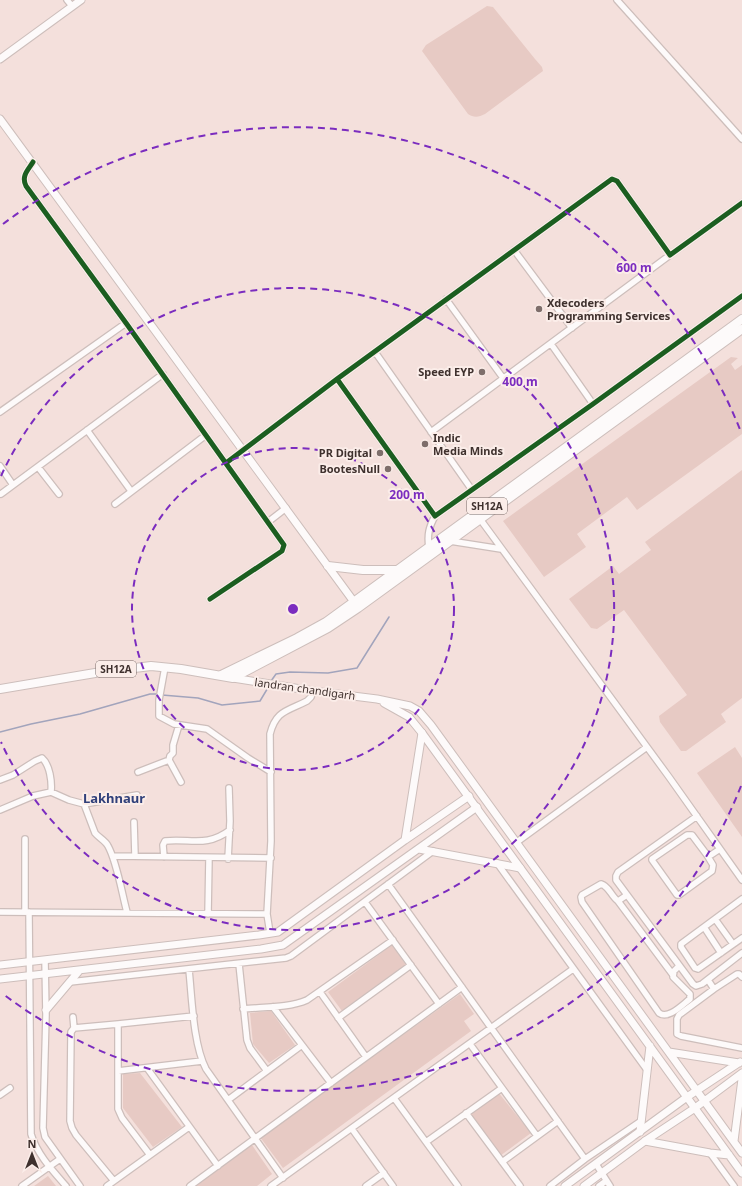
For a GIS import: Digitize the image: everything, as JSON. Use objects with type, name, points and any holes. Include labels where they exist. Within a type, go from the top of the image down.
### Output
[{"type":"main road","points":[[0,59],[81,0]]},
{"type":"main road","points":[[0,119],[33,162],[356,605]]},
{"type":"main road","name":"SH12A","points":[[221,675],[297,638],[356,605],[450,541],[478,517],[742,319]]},
{"type":"main road","name":"SH12A","points":[[0,689],[134,667],[151,666],[221,675],[233,678],[328,628],[398,570],[429,547],[478,517],[742,329]]},
{"type":"main road","points":[[328,566],[362,570],[398,570]]},
{"type":"main road","name":"landran chandigarh","points":[[233,678],[313,691],[377,699],[410,706],[419,711],[431,725],[517,842],[742,1153]]},
{"type":"main road","points":[[377,699],[409,717],[422,733],[742,1173]]},
{"type":"main road","points":[[405,840],[422,733]]},
{"type":"main road","points":[[0,966],[278,932],[405,840],[469,796]]},
{"type":"main road","points":[[0,979],[138,964],[283,945],[477,807]]},
{"type":"main road","points":[[419,849],[497,862],[520,868]]},
{"type":"main road","points":[[46,1010],[79,971]]},
{"type":"main road","points":[[640,1132],[650,1046]]},
{"type":"main road","points":[[669,1052],[741,1062]]},
{"type":"main road","points":[[565,1186],[687,1097],[741,1062]]},
{"type":"main road","points":[[584,1186],[742,1073]]},
{"type":"main road","points":[[734,1141],[742,1079]]},
{"type":"main road","points":[[645,1141],[729,1155]]},
{"type":"street","points":[[67,0],[72,6]]},
{"type":"street","points":[[618,0],[742,139]]},
{"type":"street","points":[[33,162],[24,176],[26,186],[283,543],[283,549],[210,599]]},
{"type":"street","points":[[226,463],[244,451],[337,379],[609,181],[614,179],[617,181],[670,256]]},
{"type":"street","points":[[431,432],[742,203]]},
{"type":"street","points":[[514,250],[572,328]]},
{"type":"street","points":[[429,547],[428,532],[435,516],[742,296]]},
{"type":"street","points":[[446,299],[503,378]]},
{"type":"street","points":[[0,412],[126,323]]},
{"type":"street","points":[[551,344],[593,404]]},
{"type":"street","points":[[375,352],[472,490]]},
{"type":"street","points":[[0,494],[162,374]]},
{"type":"street","points":[[337,379],[435,516]]},
{"type":"street","points":[[87,430],[131,491]]},
{"type":"street","points":[[115,504],[206,435]]},
{"type":"street","points":[[0,466],[13,485]]},
{"type":"street","points":[[38,467],[59,494]]},
{"type":"street","points":[[268,522],[286,508]]},
{"type":"street","points":[[478,517],[647,746],[742,880]]},
{"type":"street","points":[[450,541],[501,549]]},
{"type":"street","points":[[165,667],[158,713],[159,716],[174,724],[206,729],[271,772]]},
{"type":"street","points":[[270,934],[267,914],[271,858],[270,741],[272,727],[281,714],[307,701],[311,697],[313,691]]},
{"type":"street","points":[[138,772],[169,760],[173,753],[173,745],[179,725]]},
{"type":"street","points":[[517,842],[647,746]]},
{"type":"street","points":[[0,780],[13,775],[42,758],[45,760],[50,775],[51,792]]},
{"type":"street","points":[[169,760],[181,782]]},
{"type":"street","points":[[228,858],[230,830],[229,788]]},
{"type":"street","points":[[0,810],[33,796],[51,792],[69,800],[84,804],[137,795]]},
{"type":"street","points":[[84,804],[97,836],[106,843],[113,856],[127,912]]},
{"type":"street","points":[[697,816],[618,872],[616,880],[696,986],[708,980],[742,953]]},
{"type":"street","points":[[134,822],[135,856]]},
{"type":"street","points":[[164,857],[163,845],[165,841],[203,842],[223,835],[230,830]]},
{"type":"street","points":[[687,835],[692,835],[707,855],[712,865],[712,871],[679,895],[677,895],[652,860],[687,835]]},
{"type":"street","points":[[25,839],[30,962],[30,1124],[34,1142],[49,1167],[66,1186]]},
{"type":"street","points":[[707,855],[711,855],[720,849]]},
{"type":"street","points":[[70,982],[283,959],[291,956],[433,851]]},
{"type":"street","points":[[113,856],[271,858]]},
{"type":"street","points":[[208,914],[209,858]]},
{"type":"street","points":[[497,862],[647,1070]]},
{"type":"street","points":[[388,884],[585,1159]]},
{"type":"street","points":[[601,884],[604,885],[618,901],[673,977],[690,994],[690,999],[668,1015],[662,1015],[659,1013],[586,908],[581,897],[601,884]]},
{"type":"street","points":[[618,901],[627,895]]},
{"type":"street","points":[[741,901],[681,944],[681,947],[695,968],[698,968],[742,938]]},
{"type":"street","points":[[364,902],[439,1004]]},
{"type":"street","points":[[0,912],[267,914]]},
{"type":"street","points":[[715,919],[734,944]]},
{"type":"street","points":[[704,927],[721,953]]},
{"type":"street","points":[[243,1009],[302,1002],[320,992],[393,940]]},
{"type":"street","points":[[45,960],[46,1010],[43,1128],[45,1137],[80,1186]]},
{"type":"street","points":[[137,975],[138,964]]},
{"type":"street","points":[[238,964],[248,1044],[267,1071]]},
{"type":"street","points":[[338,1018],[411,965]]},
{"type":"street","points":[[673,975],[674,971],[680,966]]},
{"type":"street","points":[[271,1186],[573,969]]},
{"type":"street","points":[[189,970],[199,1052],[202,1061],[283,1178]]},
{"type":"street","points":[[742,977],[737,974],[679,1014],[677,1019],[677,1034],[681,1036],[742,1048]]},
{"type":"street","points":[[708,980],[714,989]]},
{"type":"street","points":[[190,1186],[462,987]]},
{"type":"street","points":[[320,992],[366,1057]]},
{"type":"street","points":[[272,1006],[331,1083]]},
{"type":"street","points":[[74,1028],[194,1016]]},
{"type":"street","points":[[73,1017],[74,1028],[71,1032],[70,1121],[76,1135],[114,1181]]},
{"type":"street","points":[[118,1024],[118,1109],[122,1118],[150,1155]]},
{"type":"street","points":[[470,1044],[537,1136]]},
{"type":"street","points":[[228,1100],[302,1045]]},
{"type":"street","points":[[118,1071],[202,1061]]},
{"type":"street","points":[[147,1068],[218,1166]]},
{"type":"street","points":[[0,1095],[10,1088]]},
{"type":"street","points":[[426,1142],[502,1088]]},
{"type":"street","points":[[394,1098],[458,1186]]},
{"type":"street","points":[[466,1113],[520,1186]]},
{"type":"street","points":[[502,1162],[558,1121]]},
{"type":"street","points":[[550,1186],[585,1159],[641,1121]]},
{"type":"street","points":[[107,1186],[189,1127]]},
{"type":"street","points":[[352,1129],[393,1186]]},
{"type":"street","points":[[710,1153],[734,1186]]},
{"type":"street","points":[[22,1186],[60,1159]]},
{"type":"street","points":[[596,1164],[608,1184],[599,1186]]},
{"type":"street","points":[[366,1186],[384,1173]]},
{"type":"shaded area","points":[[487,6],[493,7],[542,67],[543,71],[485,114],[474,117],[468,114],[422,51],[426,45]]},
{"type":"shaded area","points":[[731,357],[738,358],[731,364],[735,370],[742,365],[742,434],[637,510],[627,497],[577,534],[586,547],[544,577],[503,521]]},
{"type":"shaded area","points":[[742,470],[742,698],[721,714],[726,722],[686,751],[681,751],[660,722],[659,716],[687,695],[624,610],[597,629],[591,628],[569,599],[613,566],[619,574],[651,550],[645,542]]},
{"type":"shaded area","points":[[735,747],[742,758],[742,837],[697,773]]},
{"type":"shaded area","points":[[392,945],[406,965],[342,1011],[328,992]]},
{"type":"shaded area","points":[[460,994],[474,1014],[464,1021],[471,1031],[283,1168],[260,1137]]},
{"type":"shaded area","points":[[271,1011],[295,1045],[269,1063],[253,1044],[250,1013]]},
{"type":"shaded area","points":[[140,1073],[182,1127],[153,1147],[123,1108],[123,1074]]},
{"type":"shaded area","points":[[498,1092],[531,1133],[500,1156],[469,1115]]},
{"type":"shaded area","points":[[252,1145],[272,1174],[257,1186],[196,1186]]},
{"type":"shaded area","points":[[48,1176],[56,1186],[34,1186]]},
{"type":"waterway","points":[[271,681],[276,674],[290,672],[328,673],[357,668],[389,617]]},
{"type":"waterway","points":[[162,695],[198,698],[222,705],[260,701],[269,686]]},
{"type":"waterway","points":[[0,732],[80,714],[150,694],[158,694]]},
{"type":"cycle path","points":[[33,162],[27,170],[24,179],[26,186],[126,323],[284,545],[282,551],[210,599]]},
{"type":"cycle path","points":[[226,463],[337,379],[612,179],[617,181],[670,255],[742,203]]},
{"type":"cycle path","points":[[337,379],[435,516],[742,296]]},
{"type":"place","name":"Xdecoders Programming Services","points":[[539,309]]},
{"type":"place","name":"Speed EYP","points":[[482,372]]},
{"type":"place","name":"Indic Media Minds","points":[[425,444]]},
{"type":"place","name":"PR Digital","points":[[380,453]]},
{"type":"place","name":"BootesNull","points":[[388,469]]},
{"type":"district","name":"Lakhnaur","points":[[114,798]]}]
